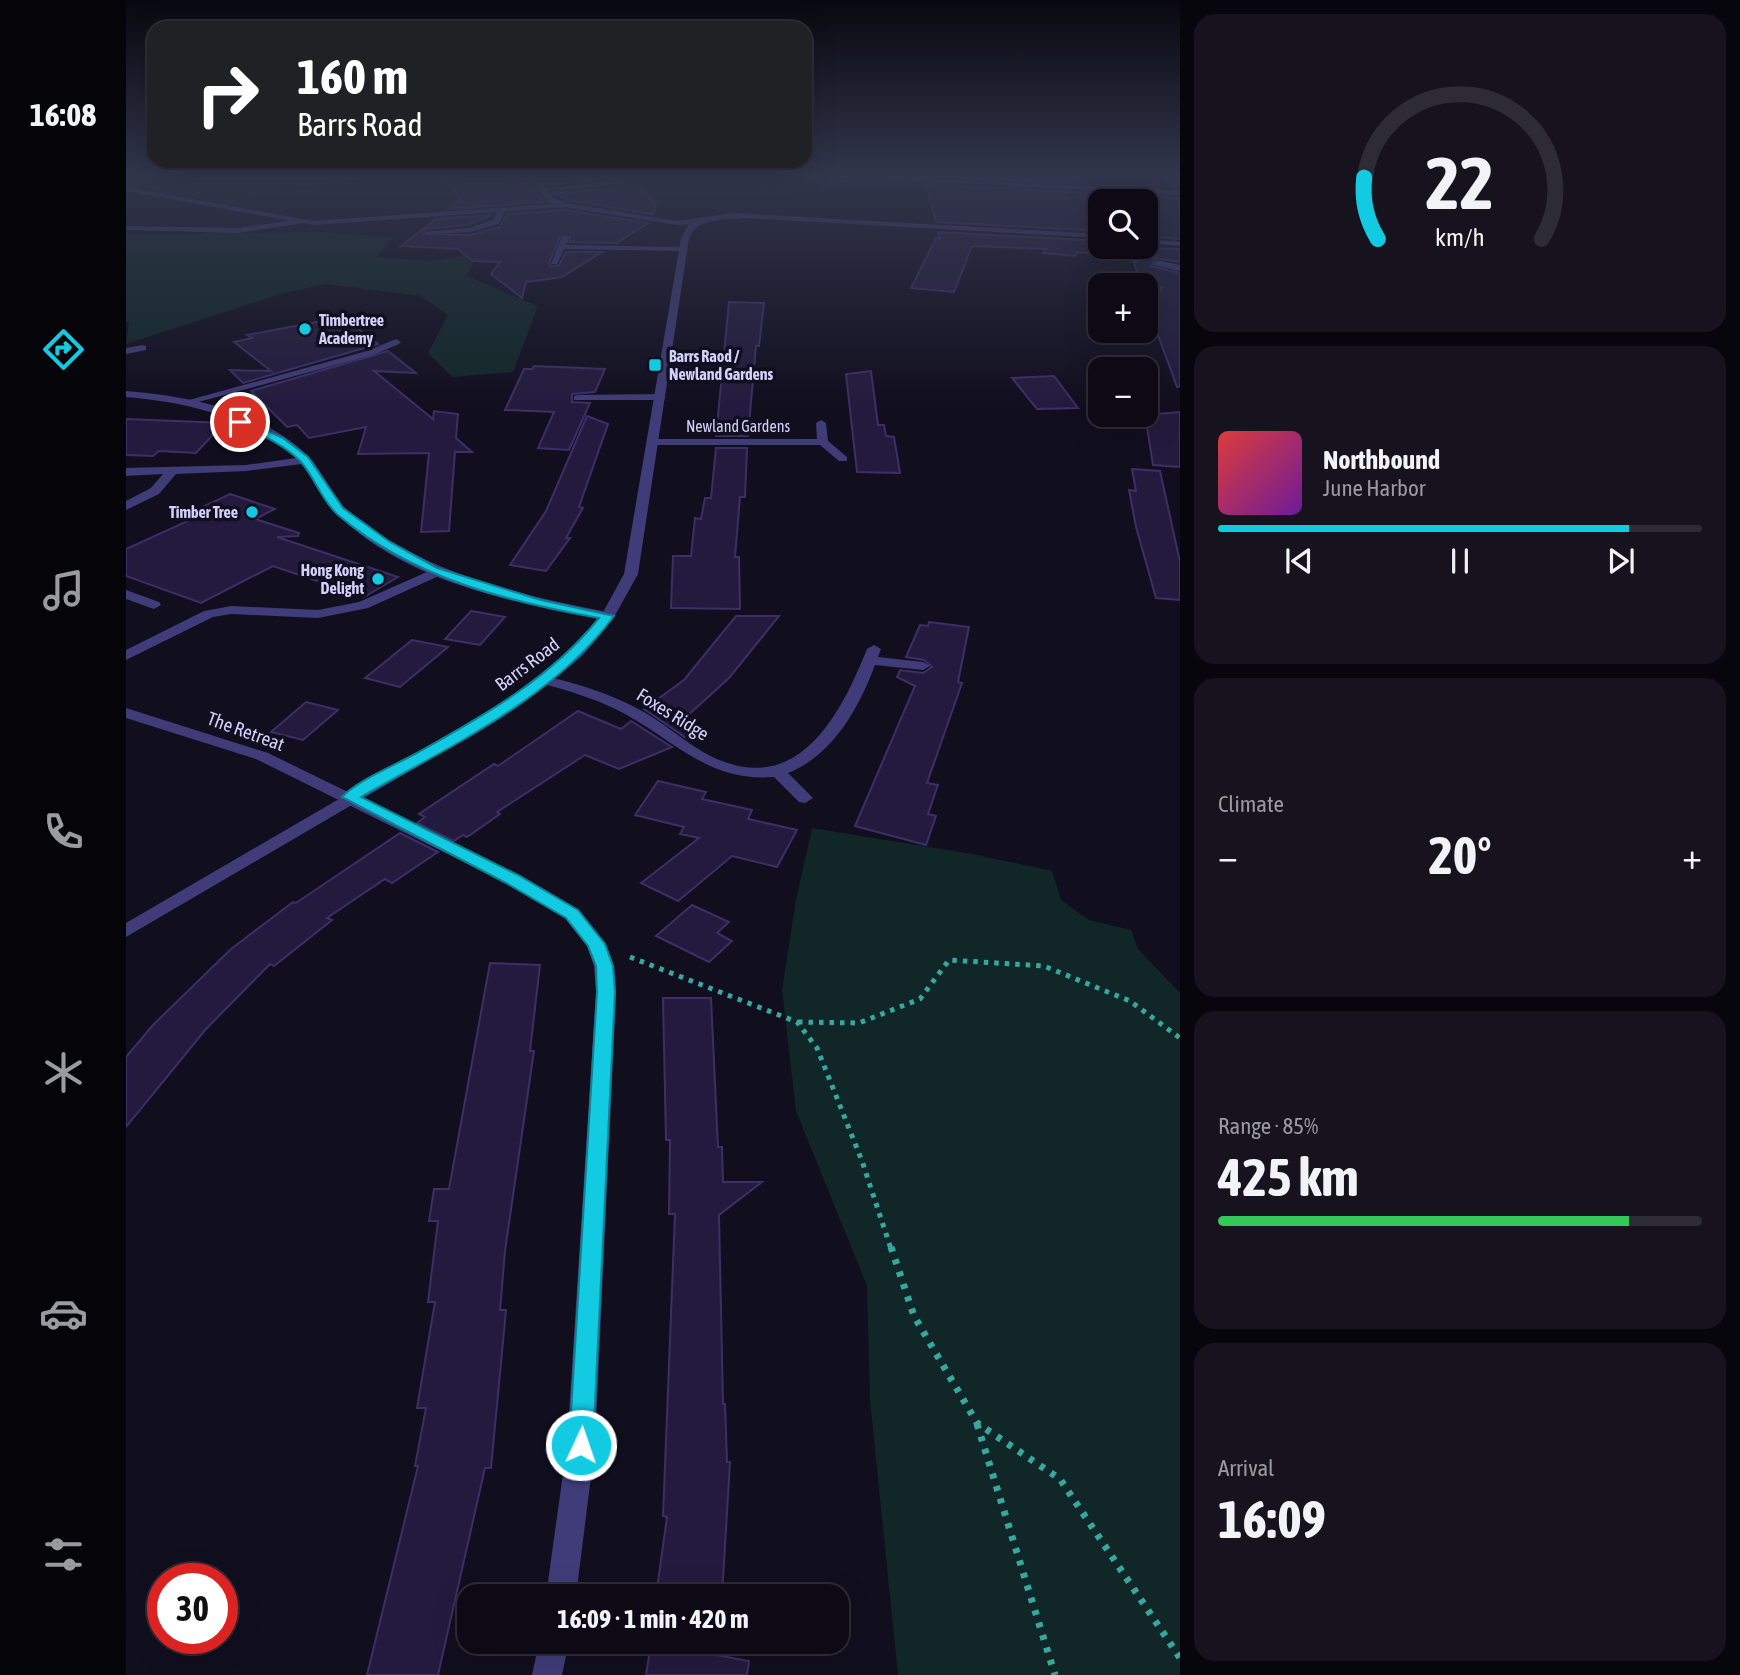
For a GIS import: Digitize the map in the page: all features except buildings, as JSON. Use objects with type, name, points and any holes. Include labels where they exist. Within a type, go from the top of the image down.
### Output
[{"type":"street","points":[[554,262],[560,251]]},
{"type":"street","name":"Barrs Road","points":[[126,931],[349,797],[479,724],[545,680],[578,652],[608,616],[631,574],[684,251]]},
{"type":"street","points":[[1156,263],[1180,268]]},
{"type":"street","points":[[187,402],[370,353],[396,342]]},
{"type":"street","points":[[126,351],[143,348]]},
{"type":"street","points":[[126,394],[187,402],[260,429],[304,460],[340,510],[386,545],[436,572],[539,603],[608,616]]},
{"type":"street","points":[[578,398],[661,397]]},
{"type":"street","points":[[821,423],[823,442],[843,460]]},
{"type":"street","name":"Newland Gardens","points":[[653,442],[823,442]]},
{"type":"street","points":[[126,472],[246,468],[304,460]]},
{"type":"street","points":[[126,506],[155,491],[171,472]]},
{"type":"street","points":[[126,656],[209,614],[231,610],[318,614],[363,605],[436,572]]},
{"type":"street","points":[[126,607],[133,597],[154,606]]},
{"type":"street","points":[[805,798],[780,774],[796,767],[833,731],[872,655],[923,666]]},
{"type":"street","name":"Foxes Ridge","points":[[545,680],[612,701],[666,731],[714,765],[759,776],[780,774]]},
{"type":"street","name":"The Retreat","points":[[126,713],[262,756],[349,797],[512,879],[572,914],[596,944]]},
{"type":"street","points":[[563,1584],[581,1445],[606,992],[604,966],[596,944]]},
{"type":"street","points":[[547,1675],[551,1654]]},
{"type":"path","points":[[1114,259],[1156,263]]},
{"type":"path","points":[[596,944],[797,1022],[859,1023],[920,999],[949,960],[1044,966],[1130,1002],[1180,1038]]},
{"type":"path","points":[[797,1022],[817,1048],[862,1161],[914,1316],[976,1423],[1055,1675]]},
{"type":"path","points":[[976,1423],[1060,1479],[1180,1658]]},
{"type":"green space","points":[[126,251],[381,251],[376,257],[428,261],[479,254],[466,276],[538,306],[513,372],[452,377],[428,353],[448,315],[421,296],[326,284],[284,293],[126,344],[129,323],[126,321]]},
{"type":"green space","points":[[812,828],[972,854],[1052,871],[1061,900],[1089,920],[1131,930],[1138,949],[1180,993],[1180,1675],[898,1675],[870,1400],[867,1286],[796,1111],[782,990],[796,900]]},
{"type":"place","name":"Timbertree Academy","points":[[305,329]]},
{"type":"place","name":"Barrs Raod / Newland Gardens","points":[[655,365]]},
{"type":"place","name":"Timber Tree","points":[[252,512]]},
{"type":"place","name":"Hong Kong Delight","points":[[378,579]]},
{"type":"route","points":[[240,422],[280,440],[304,460],[340,510],[386,545],[432,570],[539,603],[608,616],[578,652],[545,680],[479,724],[349,797],[512,879],[572,914],[596,944],[604,966],[606,992],[581,1445]]}]
